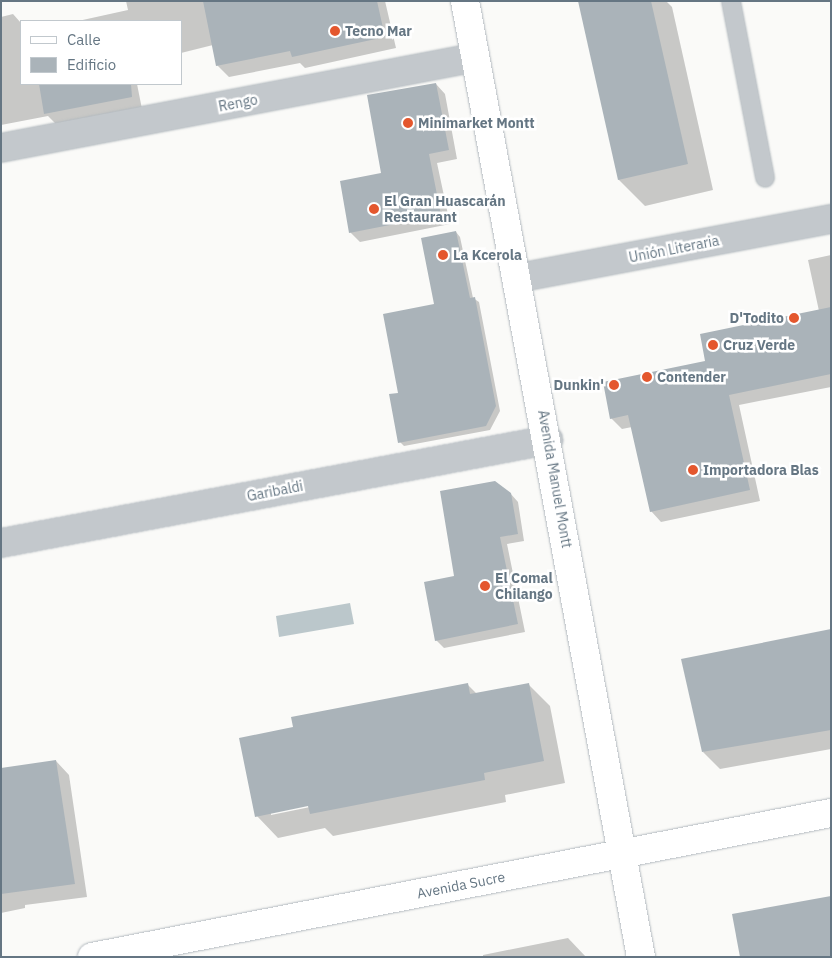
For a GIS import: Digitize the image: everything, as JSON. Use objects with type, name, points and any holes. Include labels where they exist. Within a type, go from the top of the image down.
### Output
[{"type":"main road","name":"Avenida Manuel Montt","points":[[465,1],[548,440],[641,957]]},
{"type":"main road","name":"Avenida Sucre","points":[[92,957],[831,813]]},
{"type":"street","name":"Rengo","points":[[1,148],[475,58]]},
{"type":"street","name":"Unión Literaria","points":[[518,278],[831,219]]},
{"type":"street","name":"Garibaldi","points":[[1,543],[548,440]]},
{"type":"lane","points":[[731,1],[765,178]]},
{"type":"shaded area","points":[[350,603],[354,624],[279,637],[276,616]]},
{"type":"building","points":[[203,1],[377,1],[385,37],[292,57],[290,51],[216,66]]},
{"type":"building","points":[[578,1],[651,1],[688,164],[618,180]]},
{"type":"building","points":[[436,83],[449,150],[429,154],[441,215],[349,233],[340,181],[381,173],[367,95]]},
{"type":"building","points":[[39,85],[131,85],[132,97],[44,114]]},
{"type":"building","points":[[456,231],[470,298],[475,297],[496,406],[486,426],[398,443],[389,394],[398,393],[383,314],[434,304],[421,238]]},
{"type":"building","points":[[831,307],[831,374],[729,395],[750,490],[650,512],[628,415],[610,419],[603,382],[705,361],[700,334]]},
{"type":"building","points":[[495,481],[511,493],[518,534],[500,537],[518,624],[435,641],[424,582],[454,576],[440,491]]},
{"type":"building","points":[[831,629],[831,730],[702,752],[681,659]]},
{"type":"building","points":[[468,683],[470,694],[529,683],[544,761],[484,773],[485,780],[310,814],[308,806],[255,817],[239,738],[293,727],[291,717]]},
{"type":"building","points":[[56,760],[75,884],[1,894],[1,768]]},
{"type":"building","points":[[831,896],[831,957],[740,957],[732,914]]},
{"type":"place","name":"Tecno Mar","points":[[335,31]]},
{"type":"place","name":"Minimarket Montt","points":[[408,123]]},
{"type":"place","name":"El Gran Huascarán Restaurant","points":[[374,209]]},
{"type":"place","name":"La Kcerola","points":[[443,255]]},
{"type":"place","name":"D'Todito","points":[[794,318]]},
{"type":"place","name":"Cruz Verde","points":[[713,345]]},
{"type":"place","name":"Contender","points":[[647,377]]},
{"type":"place","name":"Dunkin'","points":[[614,385]]},
{"type":"place","name":"Importadora Blas","points":[[693,470]]},
{"type":"place","name":"El Comal Chilango","points":[[485,586]]}]
